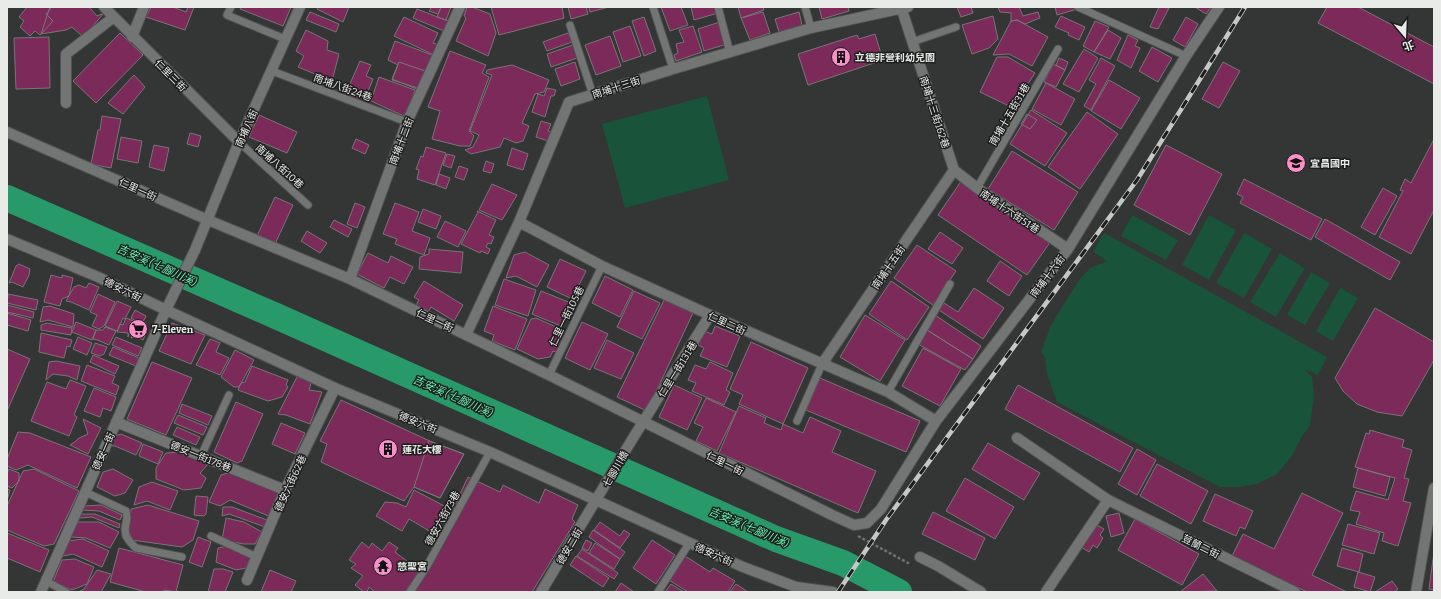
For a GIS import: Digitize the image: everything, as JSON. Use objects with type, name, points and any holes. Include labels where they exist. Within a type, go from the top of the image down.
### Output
[{"type":"street","name":"仁里三街","points":[[104,7],[239,142]]},
{"type":"street","points":[[132,36],[144,7]]},
{"type":"street","name":"南埔八街","points":[[195,250],[239,142],[300,7]]},
{"type":"street","name":"南埔十二街","points":[[350,279],[407,122],[460,7]]},
{"type":"street","name":"南埔十六街","points":[[854,530],[867,523],[881,509],[936,421],[1068,249],[1186,56],[1219,7]]},
{"type":"street","name":"南埔十三街","points":[[466,334],[520,222],[569,102],[673,68],[730,53],[811,28],[903,8]]},
{"type":"street","name":"南埔十三街162巷","points":[[903,8],[912,42],[954,170]]},
{"type":"street","points":[[66,103],[66,54],[114,17]]},
{"type":"street","name":"仁里一街","points":[[7,132],[208,220],[350,279],[466,334],[832,515],[854,530]]},
{"type":"street","name":"南埔十六街51巷","points":[[954,170],[977,188],[1068,249]]},
{"type":"street","name":"南埔十五街","points":[[822,364],[954,170]]},
{"type":"street","name":"仁里二街","points":[[520,222],[602,266],[710,315],[888,392],[936,421]]},
{"type":"street","name":"德安六街","points":[[7,239],[98,277],[335,388],[490,452],[795,590],[833,592]]},
{"type":"street","name":"德安一街","points":[[41,592],[166,310],[195,250]]},
{"type":"street","name":"仁里一街131巷","points":[[633,438],[644,423],[710,315]]},
{"type":"street","name":"德安六街62巷","points":[[247,580],[286,490],[335,388]]},
{"type":"street","name":"德安一街178巷","points":[[116,422],[286,490]]},
{"type":"street","name":"七腳川橋","points":[[596,500],[633,438]]},
{"type":"street","name":"荳蘭二街","points":[[1017,438],[1108,500],[1295,592]]},
{"type":"street","points":[[1416,592],[1434,488]]},
{"type":"street","name":"德安二街","points":[[541,592],[596,500]]},
{"type":"street","points":[[1046,592],[1108,500]]},
{"type":"street","points":[[920,558],[938,566],[981,592]]},
{"type":"lane","points":[[231,7],[227,16],[285,39]]},
{"type":"lane","points":[[653,7],[673,68]]},
{"type":"lane","points":[[718,7],[730,53]]},
{"type":"lane","points":[[805,7],[811,28]]},
{"type":"lane","points":[[1078,7],[1186,56]]},
{"type":"lane","points":[[570,25],[593,95]]},
{"type":"lane","points":[[912,42],[956,27]]},
{"type":"lane","name":"南埔十五街31巷","points":[[977,188],[1058,49]]},
{"type":"lane","name":"南埔八街24巷","points":[[272,71],[407,122]]},
{"type":"lane","name":"南埔八街10巷","points":[[239,142],[308,205]]},
{"type":"lane","name":"仁里一街105巷","points":[[548,375],[602,266]]},
{"type":"lane","points":[[888,392],[950,284]]},
{"type":"lane","points":[[797,421],[822,364]]},
{"type":"lane","points":[[201,456],[229,395]]},
{"type":"lane","name":"德安六街73巷","points":[[410,592],[427,566],[490,452]]},
{"type":"lane","points":[[85,492],[126,511],[126,536],[136,548],[182,557]]},
{"type":"lane","points":[[211,536],[257,557]]},
{"type":"lane","points":[[658,592],[690,542]]},
{"type":"lane","points":[[46,581],[66,592]]},
{"type":"path","points":[[854,530],[912,564]]},
{"type":"green space","points":[[707,96],[729,180],[625,208],[602,124]]},
{"type":"green space","points":[[1132,215],[1178,240],[1166,260],[1121,236]]},
{"type":"green space","points":[[1209,215],[1236,230],[1209,280],[1182,265]]},
{"type":"green space","points":[[1104,233],[1327,357],[1318,375],[1304,369],[1312,377],[1314,396],[1310,426],[1302,436],[1292,456],[1277,474],[1257,484],[1240,487],[1220,487],[1057,402],[1047,374],[1045,357],[1041,352],[1051,325],[1079,280],[1090,268],[1107,261],[1093,252]]},
{"type":"green space","points":[[1244,233],[1272,249],[1244,298],[1216,283]]},
{"type":"green space","points":[[1280,253],[1305,268],[1276,317],[1250,302]]},
{"type":"green space","points":[[1311,272],[1330,283],[1305,325],[1287,315]]},
{"type":"green space","points":[[1340,288],[1358,298],[1333,341],[1316,331]]},
{"type":"building","points":[[27,7],[52,7],[46,14],[53,21],[40,35],[35,31],[30,36],[20,27],[24,21],[19,17]]},
{"type":"building","points":[[50,7],[89,7],[97,16],[104,13],[85,35],[82,36],[72,27],[66,30],[41,34]]},
{"type":"building","points":[[151,7],[173,7],[186,12],[188,7],[194,7],[185,30],[146,17]]},
{"type":"building","points":[[241,7],[291,7],[283,26],[240,9]]},
{"type":"building","points":[[318,7],[349,7],[343,22],[317,9]]},
{"type":"building","points":[[429,7],[441,7],[438,14],[429,11],[431,8]]},
{"type":"building","points":[[441,7],[451,7],[446,20],[437,17]]},
{"type":"building","points":[[467,7],[472,7],[490,14],[496,33],[488,56],[456,41],[466,18],[464,16]]},
{"type":"building","points":[[491,7],[562,7],[564,18],[499,35]]},
{"type":"building","points":[[568,7],[586,7],[588,14],[571,19]]},
{"type":"building","points":[[589,7],[609,7],[590,12]]},
{"type":"building","points":[[661,7],[681,7],[688,25],[670,31]]},
{"type":"building","points":[[691,7],[716,7],[718,13],[694,20]]},
{"type":"building","points":[[738,7],[763,7],[764,10],[741,18]]},
{"type":"building","points":[[819,7],[848,7],[849,11],[822,19]]},
{"type":"building","points":[[957,7],[971,7],[973,13],[961,17]]},
{"type":"building","points":[[998,7],[1019,7],[1023,16],[1038,12],[1040,18],[1025,24],[1017,20],[1011,21],[1011,13],[1000,12]]},
{"type":"building","points":[[1055,7],[1084,7],[1057,15]]},
{"type":"building","points":[[1159,7],[1169,8],[1158,29],[1150,27]]},
{"type":"building","points":[[1195,7],[1211,7],[1206,14]]},
{"type":"building","points":[[1327,7],[1358,7],[1434,47],[1434,84],[1318,23]]},
{"type":"building","points":[[417,9],[448,21],[444,31],[413,18]]},
{"type":"building","points":[[310,12],[339,24],[336,32],[306,20]]},
{"type":"building","points":[[763,12],[770,33],[750,40],[741,18]]},
{"type":"building","points":[[799,12],[802,25],[779,32],[775,19]]},
{"type":"building","points":[[993,16],[998,39],[989,48],[972,54],[962,25]]},
{"type":"building","points":[[1061,16],[1085,27],[1079,40],[1068,35],[1069,33],[1055,27]]},
{"type":"building","points":[[404,17],[438,33],[433,43],[439,45],[434,55],[394,36]]},
{"type":"building","points":[[644,17],[656,51],[644,56],[632,21]]},
{"type":"building","points":[[1186,17],[1198,24],[1185,47],[1173,40]]},
{"type":"building","points":[[1017,20],[1048,37],[1032,66],[1009,54],[993,55],[1011,21]]},
{"type":"building","points":[[1095,21],[1109,27],[1094,52],[1083,46]]},
{"type":"building","points":[[720,22],[727,44],[704,51],[698,29]]},
{"type":"building","points":[[630,26],[641,56],[623,62],[613,32]]},
{"type":"building","points":[[693,26],[702,52],[676,61],[674,55],[678,53],[676,44],[684,42],[679,30]]},
{"type":"building","points":[[306,30],[328,41],[327,50],[339,54],[332,81],[298,67],[304,56],[296,51]]},
{"type":"building","points":[[1108,30],[1121,38],[1110,59],[1094,52]]},
{"type":"building","points":[[120,33],[143,55],[96,103],[73,81]]},
{"type":"building","points":[[568,33],[572,42],[547,51],[543,42]]},
{"type":"building","name":"立德非營利幼兒園","points":[[875,34],[883,60],[808,85],[798,54],[857,35],[859,39]]},
{"type":"building","points":[[1128,35],[1138,40],[1135,46],[1140,48],[1131,68],[1117,60]]},
{"type":"building","points":[[610,36],[621,66],[596,75],[585,45]]},
{"type":"building","points":[[49,37],[50,88],[16,89],[14,38]]},
{"type":"building","points":[[395,41],[432,55],[418,88],[392,80],[398,65],[388,60]]},
{"type":"building","points":[[573,45],[577,58],[551,67],[547,54]]},
{"type":"building","points":[[1152,47],[1172,58],[1158,82],[1139,71]]},
{"type":"building","points":[[1084,49],[1098,58],[1079,92],[1063,84]]},
{"type":"building","points":[[450,51],[486,65],[482,73],[489,77],[469,131],[474,136],[470,146],[460,146],[432,139],[440,111],[428,107]]},
{"type":"building","points":[[997,57],[1008,57],[1035,73],[1016,102],[1007,105],[980,92]]},
{"type":"building","points":[[1059,58],[1068,62],[1065,70],[1056,65]]},
{"type":"building","points":[[1101,58],[1115,66],[1091,110],[1084,106],[1096,84],[1089,80]]},
{"type":"building","points":[[360,61],[371,65],[366,76],[373,79],[367,94],[361,92],[357,100],[345,95]]},
{"type":"building","points":[[399,62],[428,72],[419,90],[392,79]]},
{"type":"building","points":[[575,62],[580,79],[561,86],[555,69]]},
{"type":"building","points":[[1223,62],[1240,71],[1219,108],[1202,99]]},
{"type":"building","points":[[1053,64],[1065,70],[1056,87],[1044,82]]},
{"type":"building","points":[[512,65],[549,80],[544,92],[535,94],[522,123],[529,126],[523,141],[516,143],[504,138],[500,147],[471,154],[465,150],[473,147],[479,135],[470,131],[492,75],[486,73],[487,70]]},
{"type":"building","points":[[134,75],[145,87],[123,114],[108,103]]},
{"type":"building","points":[[379,77],[415,90],[406,117],[371,101]]},
{"type":"building","points":[[1109,80],[1140,98],[1121,129],[1091,111]]},
{"type":"building","points":[[1046,83],[1075,99],[1061,125],[1032,109]]},
{"type":"building","points":[[547,88],[556,90],[554,96],[551,96],[545,117],[532,112],[538,94],[544,96]]},
{"type":"building","points":[[1031,110],[1067,133],[1045,166],[1010,144]]},
{"type":"building","points":[[1087,112],[1118,134],[1080,189],[1048,167]]},
{"type":"building","points":[[1027,114],[1037,120],[1030,129],[1021,124]]},
{"type":"building","points":[[259,115],[297,132],[287,153],[249,137]]},
{"type":"building","points":[[102,116],[121,119],[111,168],[91,164]]},
{"type":"building","points":[[541,121],[551,124],[548,131],[551,132],[548,141],[536,137]]},
{"type":"building","points":[[190,133],[201,136],[198,147],[187,144]]},
{"type":"building","points":[[121,137],[142,141],[138,163],[117,159]]},
{"type":"building","points":[[356,139],[369,145],[365,154],[352,148]]},
{"type":"building","points":[[1434,139],[1434,210],[1411,254],[1379,237],[1403,191],[1400,190],[1405,179],[1411,183]]},
{"type":"building","points":[[154,145],[169,148],[164,171],[149,167]]},
{"type":"building","points":[[1166,145],[1222,174],[1190,235],[1134,205]]},
{"type":"building","points":[[426,147],[446,153],[435,185],[417,179],[419,170],[416,169],[421,156],[423,157]]},
{"type":"building","points":[[512,148],[528,154],[523,170],[507,165]]},
{"type":"building","points":[[1012,151],[1078,192],[1054,230],[988,189]]},
{"type":"building","points":[[447,154],[455,156],[451,168],[443,165]]},
{"type":"building","points":[[486,161],[494,164],[491,173],[483,171]]},
{"type":"building","points":[[459,166],[468,169],[464,180],[455,177]]},
{"type":"building","points":[[439,174],[450,178],[446,189],[436,185]]},
{"type":"building","points":[[1244,179],[1322,219],[1311,240],[1240,203],[1243,197],[1237,194]]},
{"type":"building","points":[[962,180],[1051,241],[1027,275],[938,215]]},
{"type":"building","points":[[492,184],[517,195],[502,220],[479,210]]},
{"type":"building","points":[[1383,188],[1397,196],[1375,235],[1361,227]]},
{"type":"building","points":[[275,197],[293,205],[275,244],[257,236]]},
{"type":"building","points":[[355,203],[365,207],[357,228],[347,224]]},
{"type":"building","points":[[395,203],[419,212],[412,231],[430,238],[424,255],[395,244],[397,239],[383,234]]},
{"type":"building","points":[[423,209],[441,216],[436,229],[418,222]]},
{"type":"building","points":[[477,211],[496,220],[489,235],[494,237],[491,244],[488,243],[486,247],[490,249],[488,254],[481,251],[480,253],[461,244],[478,212]]},
{"type":"building","points":[[1325,219],[1400,262],[1390,280],[1315,237]]},
{"type":"building","points":[[334,220],[352,229],[348,237],[330,227]]},
{"type":"building","points":[[445,221],[466,231],[458,247],[437,237]]},
{"type":"building","points":[[307,231],[327,243],[320,253],[301,241]]},
{"type":"building","points":[[940,232],[963,248],[952,264],[928,249]]},
{"type":"building","points":[[917,245],[956,271],[933,305],[894,278]]},
{"type":"building","points":[[429,249],[463,252],[461,273],[419,269],[420,257],[429,254]]},
{"type":"building","points":[[525,252],[549,265],[537,287],[516,276],[506,278],[514,255]]},
{"type":"building","points":[[368,253],[388,263],[391,256],[413,267],[404,284],[390,277],[384,288],[357,274]]},
{"type":"building","points":[[560,259],[586,271],[572,299],[547,287]]},
{"type":"building","points":[[1000,261],[1022,276],[1009,296],[987,281]]},
{"type":"building","points":[[19,264],[30,269],[29,275],[23,287],[12,282],[9,283],[16,266]]},
{"type":"building","points":[[51,275],[62,278],[62,275],[73,278],[69,296],[62,299],[60,306],[44,302]]},
{"type":"building","points":[[605,276],[633,290],[620,317],[592,303]]},
{"type":"building","points":[[504,279],[536,290],[528,316],[495,305]]},
{"type":"building","points":[[424,281],[463,305],[454,321],[431,307],[428,312],[416,305],[419,300],[414,297]]},
{"type":"building","points":[[891,281],[929,307],[907,340],[869,314]]},
{"type":"building","points":[[89,283],[99,287],[89,310],[66,301],[74,287],[79,285],[86,288]]},
{"type":"building","points":[[974,288],[1004,308],[983,339],[939,310],[944,303],[958,312]]},
{"type":"building","points":[[541,291],[571,303],[561,326],[532,314]]},
{"type":"building","points":[[634,291],[660,303],[642,339],[617,327]]},
{"type":"building","points":[[8,294],[38,300],[36,310],[7,303]]},
{"type":"building","points":[[98,294],[115,302],[104,326],[99,329],[92,326],[97,315],[90,312]]},
{"type":"building","points":[[664,300],[693,313],[647,411],[617,397]]},
{"type":"building","points":[[117,301],[131,307],[125,319],[123,318],[117,331],[105,326]]},
{"type":"building","points":[[7,305],[34,312],[33,318],[7,312]]},
{"type":"building","points":[[50,306],[74,314],[73,327],[48,320],[40,322],[43,307]]},
{"type":"building","points":[[493,306],[527,319],[515,350],[492,341],[494,335],[484,331]]},
{"type":"building","points":[[1375,308],[1434,342],[1434,360],[1402,416],[1377,412],[1357,404],[1343,391],[1335,378]]},
{"type":"building","points":[[135,310],[146,316],[142,324],[131,318]]},
{"type":"building","points":[[7,313],[31,320],[28,331],[7,325]]},
{"type":"building","points":[[865,315],[905,340],[880,381],[840,357]]},
{"type":"building","points":[[935,315],[981,346],[973,359],[927,330]]},
{"type":"building","points":[[126,318],[134,321],[128,337],[128,333],[117,332],[120,324],[123,325]]},
{"type":"building","points":[[536,318],[567,332],[557,352],[553,351],[550,357],[538,359],[517,349],[531,319]]},
{"type":"building","points":[[76,322],[96,330],[92,340],[72,332]]},
{"type":"building","points":[[582,322],[608,334],[590,370],[565,358]]},
{"type":"building","points":[[47,323],[72,328],[71,335],[41,330],[41,325]]},
{"type":"building","points":[[172,323],[205,335],[191,364],[159,351]]},
{"type":"building","points":[[715,326],[740,336],[727,367],[700,356],[704,348],[698,345],[704,331],[712,334]]},
{"type":"building","points":[[105,327],[116,331],[109,345],[93,339],[96,330],[103,330]]},
{"type":"building","points":[[135,330],[145,335],[143,340],[137,337],[138,335],[131,338]]},
{"type":"building","points":[[927,330],[973,359],[965,370],[916,343]]},
{"type":"building","points":[[41,333],[72,340],[70,347],[67,346],[64,358],[39,352]]},
{"type":"building","points":[[78,337],[92,343],[87,355],[73,349]]},
{"type":"building","points":[[116,337],[142,348],[138,356],[112,345]]},
{"type":"building","points":[[210,339],[220,343],[216,352],[229,358],[220,375],[196,365]]},
{"type":"building","points":[[607,340],[634,353],[621,379],[594,368]]},
{"type":"building","points":[[751,342],[808,368],[783,424],[739,404],[743,395],[730,389]]},
{"type":"building","points":[[95,343],[107,347],[104,354],[100,356],[91,353]]},
{"type":"building","points":[[113,347],[139,358],[136,366],[109,355]]},
{"type":"building","points":[[923,348],[961,369],[940,406],[902,386]]},
{"type":"building","points":[[7,349],[30,359],[7,411]]},
{"type":"building","points":[[235,350],[254,360],[239,387],[234,387],[221,377]]},
{"type":"building","points":[[93,355],[119,366],[115,374],[90,362]]},
{"type":"building","points":[[56,361],[80,366],[77,380],[68,376],[53,374],[46,380],[49,362]]},
{"type":"building","points":[[152,362],[192,378],[166,435],[127,419]]},
{"type":"building","points":[[710,362],[733,373],[726,390],[730,392],[724,405],[692,391],[696,383],[688,380],[695,365],[706,369]]},
{"type":"building","points":[[87,365],[115,376],[112,383],[119,386],[116,395],[81,381]]},
{"type":"building","points":[[252,366],[288,380],[286,385],[288,387],[282,397],[268,401],[238,390],[241,383],[245,382]]},
{"type":"building","points":[[298,375],[312,380],[309,390],[322,392],[310,424],[286,415],[278,414]]},
{"type":"building","points":[[820,378],[920,421],[906,452],[806,410]]},
{"type":"building","points":[[70,380],[86,386],[74,415],[77,417],[69,436],[31,421],[47,382],[66,389]]},
{"type":"building","points":[[674,385],[702,398],[687,430],[659,417]]},
{"type":"building","points":[[1018,385],[1133,448],[1120,472],[1005,409]]},
{"type":"building","points":[[94,388],[116,397],[111,411],[103,408],[100,417],[84,411]]},
{"type":"building","points":[[706,398],[736,412],[717,451],[696,441],[703,427],[694,423]]},
{"type":"building","name":"蓮花大樓","points":[[341,400],[432,442],[464,454],[440,498],[414,487],[404,501],[321,462],[327,444],[320,441]]},
{"type":"building","points":[[236,402],[263,414],[242,461],[237,463],[214,452]]},
{"type":"building","points":[[182,404],[212,416],[208,425],[179,413]]},
{"type":"building","points":[[739,406],[766,418],[764,423],[781,430],[783,424],[803,433],[810,417],[841,431],[832,452],[876,471],[858,513],[719,453]]},
{"type":"building","points":[[178,415],[207,427],[203,435],[174,423]]},
{"type":"building","points":[[83,419],[101,428],[88,454],[70,445],[79,438],[88,434]]},
{"type":"building","points":[[281,423],[305,433],[295,454],[272,444]]},
{"type":"building","points":[[177,427],[200,437],[196,445],[173,435]]},
{"type":"building","points":[[1370,430],[1404,440],[1402,447],[1412,450],[1404,478],[1409,479],[1403,501],[1411,503],[1398,546],[1382,541],[1384,533],[1356,524],[1360,512],[1350,510],[1356,491],[1388,500],[1395,478],[1355,467],[1366,433],[1369,434]]},
{"type":"building","points":[[18,432],[30,433],[91,457],[77,488],[28,465],[16,470],[7,466],[7,459]]},
{"type":"building","points":[[121,434],[142,443],[136,455],[115,446],[111,446],[114,436]]},
{"type":"building","points":[[429,441],[464,454],[440,498],[414,487]]},
{"type":"building","points":[[988,443],[1040,473],[1024,500],[972,469]]},
{"type":"building","points":[[143,444],[163,452],[158,464],[139,456]]},
{"type":"building","points":[[1137,449],[1156,460],[1137,495],[1118,484]]},
{"type":"building","points":[[182,452],[209,463],[200,473],[206,478],[201,488],[184,490],[156,479],[156,468],[166,453]]},
{"type":"building","points":[[1157,464],[1208,491],[1191,524],[1140,496]]},
{"type":"building","points":[[1358,468],[1390,477],[1385,496],[1353,487]]},
{"type":"building","points":[[9,469],[19,473],[19,481],[12,488],[7,486],[7,473]]},
{"type":"building","points":[[34,469],[79,491],[54,544],[44,546],[7,530],[7,506],[23,471]]},
{"type":"building","points":[[113,469],[133,480],[125,493],[115,496],[97,487],[103,472]]},
{"type":"building","points":[[231,472],[281,493],[271,517],[230,500],[220,506],[209,502],[221,475]]},
{"type":"building","points":[[468,477],[500,492],[503,485],[539,503],[545,489],[578,505],[572,519],[575,522],[532,592],[414,592]]},
{"type":"building","points":[[965,478],[1014,507],[995,539],[946,511]]},
{"type":"building","points":[[152,482],[178,491],[170,510],[147,501],[134,505],[139,487]]},
{"type":"building","points":[[7,489],[10,490],[7,501]]},
{"type":"building","points":[[414,490],[448,508],[446,512],[447,514],[441,524],[438,521],[431,532],[409,519],[402,531],[376,516],[385,502],[397,503],[406,507]]},
{"type":"building","points":[[1302,493],[1343,513],[1312,575],[1347,592],[1307,592],[1232,556],[1243,534],[1274,549]]},
{"type":"building","points":[[1215,494],[1253,511],[1245,529],[1240,527],[1236,536],[1203,521]]},
{"type":"building","points":[[196,496],[208,497],[206,514],[204,516],[194,515]]},
{"type":"building","points":[[101,505],[122,515],[120,520],[99,511],[82,510],[84,506]]},
{"type":"building","points":[[148,505],[199,521],[193,540],[182,547],[132,540],[129,531],[131,509]]},
{"type":"building","points":[[223,507],[232,507],[267,520],[265,527],[229,514],[222,516]]},
{"type":"building","points":[[933,512],[985,538],[975,560],[922,534]]},
{"type":"building","points":[[1119,513],[1124,533],[1111,537],[1106,516]]},
{"type":"building","points":[[81,514],[95,514],[120,524],[119,528],[92,517],[80,518]]},
{"type":"building","points":[[226,518],[244,522],[262,532],[255,544],[244,544],[222,540]]},
{"type":"building","points":[[1135,519],[1199,554],[1182,585],[1118,550]]},
{"type":"building","points":[[76,522],[99,522],[119,532],[110,548],[86,538],[71,537]]},
{"type":"building","points":[[600,522],[620,536],[624,530],[630,534],[620,548],[594,530]]},
{"type":"building","points":[[1095,524],[1104,529],[1100,535],[1103,538],[1097,548],[1093,545],[1089,552],[1081,547]]},
{"type":"building","points":[[1348,524],[1380,533],[1374,554],[1342,545]]},
{"type":"building","points":[[593,530],[625,552],[620,559],[589,537]]},
{"type":"building","points":[[7,533],[49,550],[40,572],[7,558]]},
{"type":"building","points":[[198,537],[211,542],[202,567],[189,562]]},
{"type":"building","points":[[83,539],[109,551],[102,567],[73,554],[63,556],[68,541]]},
{"type":"building","points":[[586,540],[592,543],[588,551],[582,548]]},
{"type":"building","points":[[652,540],[675,555],[656,584],[633,568]]},
{"type":"building","name":"慈聖宮","points":[[362,542],[369,548],[372,543],[382,551],[389,542],[398,548],[395,552],[420,571],[405,592],[375,592],[369,587],[367,592],[364,592],[355,585],[363,576],[351,568],[356,564],[349,560]]},
{"type":"building","points":[[595,543],[620,559],[614,569],[589,553]]},
{"type":"building","points":[[227,546],[251,556],[246,568],[236,570],[216,562],[218,548]]},
{"type":"building","points":[[119,548],[183,565],[176,592],[164,590],[163,592],[146,592],[110,582]]},
{"type":"building","points":[[1342,548],[1363,554],[1359,572],[1337,566]]},
{"type":"building","points":[[582,549],[618,573],[614,579],[577,556]]},
{"type":"building","points":[[1434,552],[1434,590],[1429,589]]},
{"type":"building","points":[[576,556],[609,578],[603,587],[570,565]]},
{"type":"building","points":[[685,556],[710,572],[713,568],[735,581],[728,592],[688,592],[669,580]]},
{"type":"building","points":[[75,559],[94,567],[87,584],[72,590],[53,582],[62,560]]},
{"type":"building","points":[[214,569],[223,569],[233,572],[225,592],[208,592]]},
{"type":"building","points":[[97,570],[111,574],[101,592],[78,592],[84,589]]},
{"type":"building","points":[[270,570],[296,581],[291,592],[261,592]]},
{"type":"building","points":[[1358,572],[1375,577],[1370,592],[1354,587]]},
{"type":"building","points":[[1203,574],[1217,591],[1180,592]]},
{"type":"building","points":[[1392,581],[1398,589],[1394,592],[1375,592]]},
{"type":"building","points":[[621,583],[634,592],[615,592]]},
{"type":"building","points":[[671,584],[684,592],[665,592]]},
{"type":"building","points":[[736,584],[748,592],[730,592]]},
{"type":"waterway","name":"吉安溪 (七腳川溪)","points":[[7,198],[776,539],[843,563],[899,592]]},
{"type":"railway","points":[[838,592],[886,520],[1137,180],[1245,7]]},
{"type":"place","name":"立德非營利幼兒園","points":[[841,57]]},
{"type":"place","name":"宜昌國中","points":[[1296,163]]},
{"type":"place","name":"7-Eleven","points":[[138,329]]},
{"type":"place","name":"蓮花大樓","points":[[388,449]]},
{"type":"place","name":"慈聖宮","points":[[383,566]]}]
